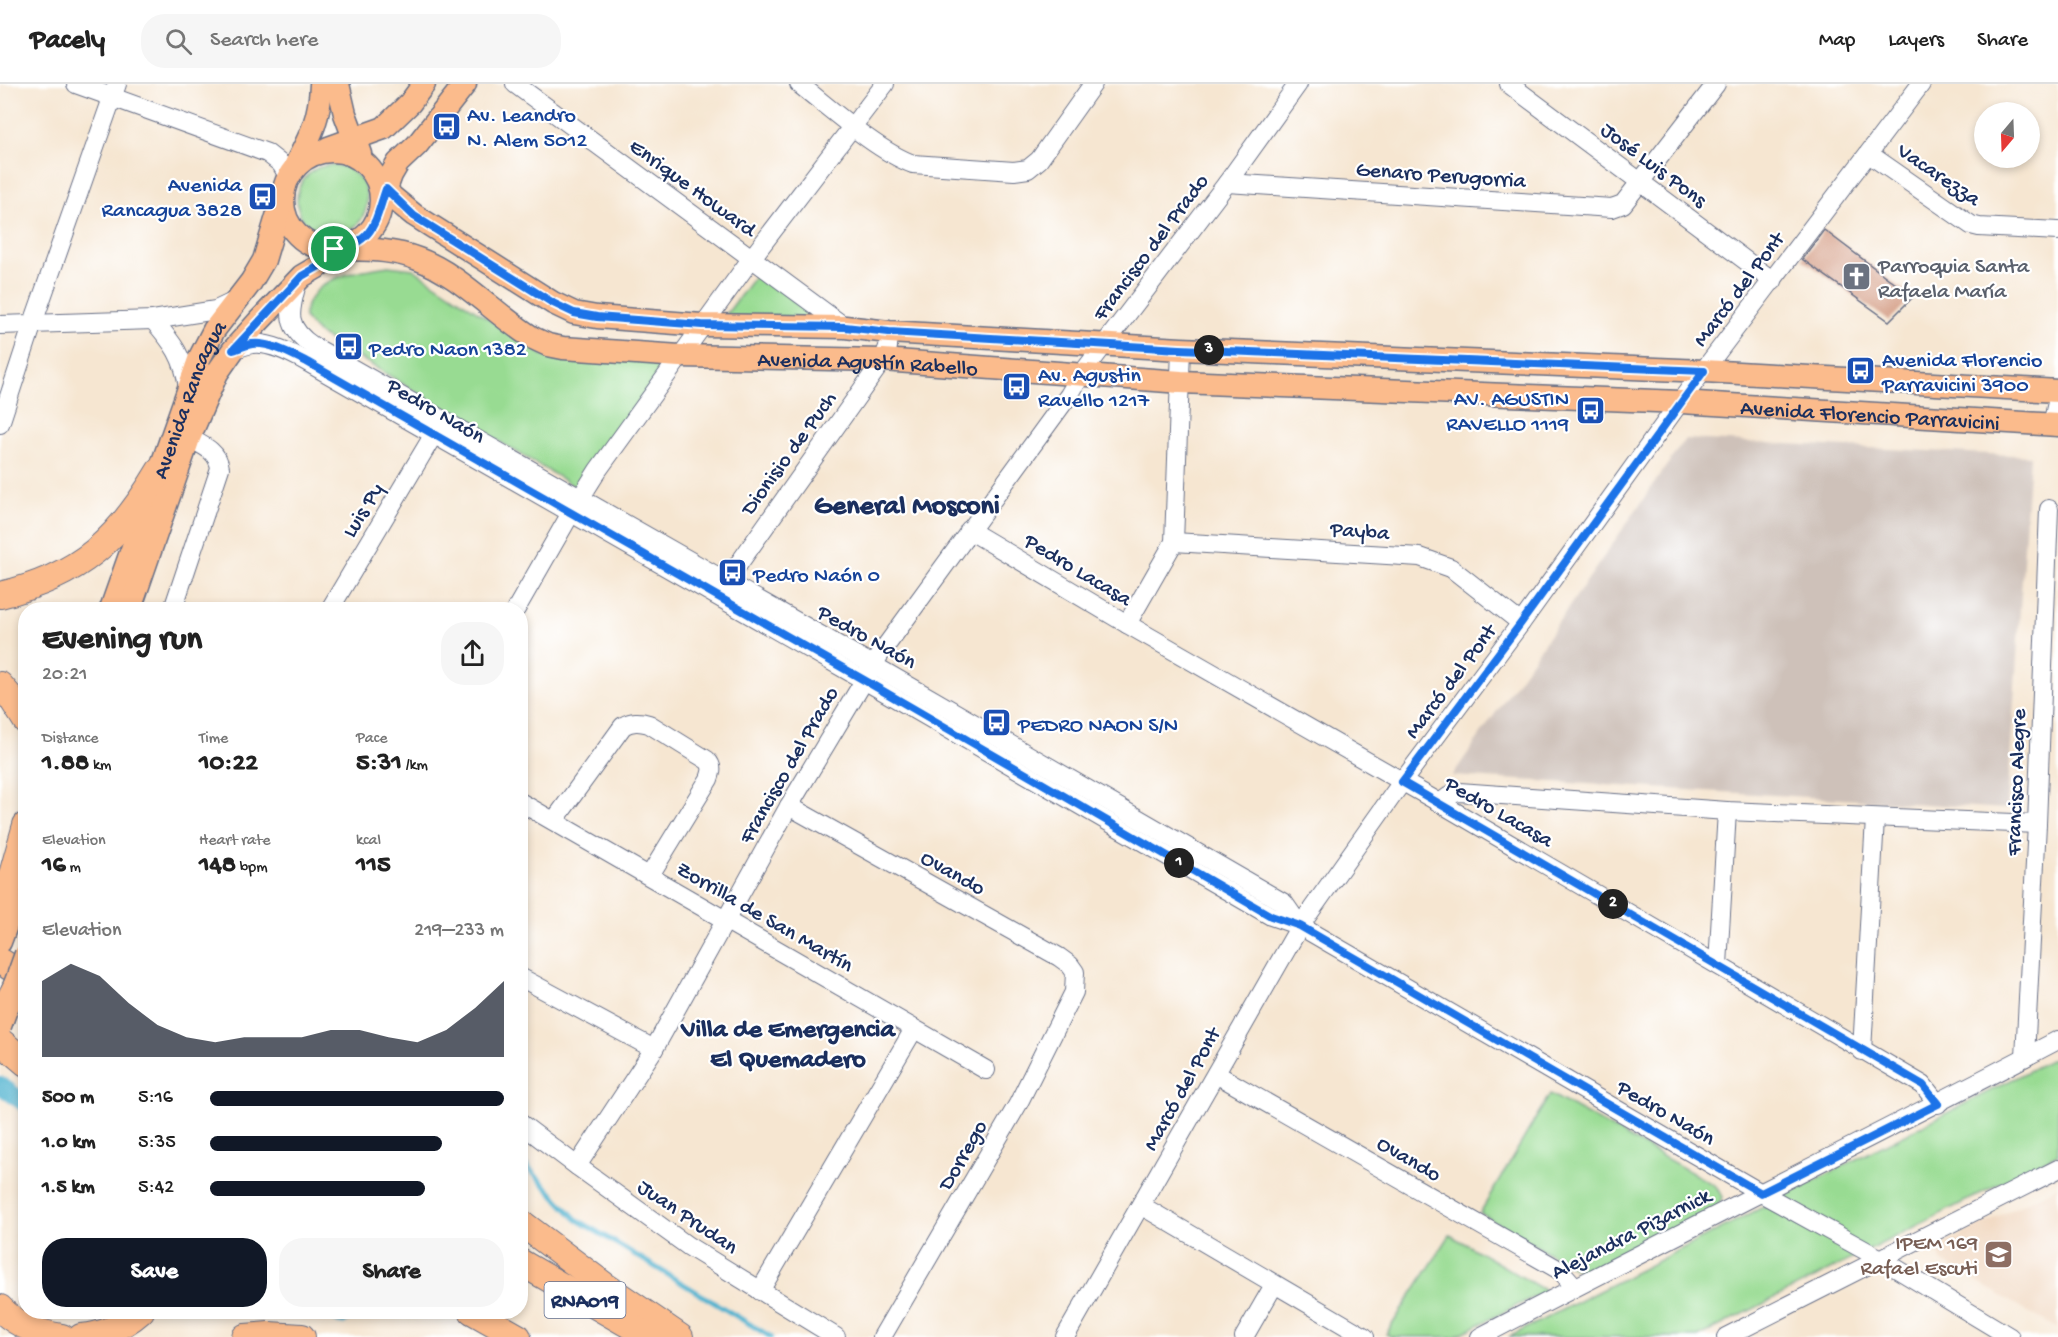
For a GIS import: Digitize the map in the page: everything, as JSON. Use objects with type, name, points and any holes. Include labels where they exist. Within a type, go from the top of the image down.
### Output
[{"type":"highway","points":[[0,595],[49,579],[77,565],[94,553],[127,520],[160,470]]},
{"type":"highway","points":[[0,685],[18,708]]},
{"type":"highway","points":[[0,917],[17,882]]},
{"type":"highway","points":[[0,1038],[13,963]]},
{"type":"highway","points":[[0,1038],[18,1049]]},
{"type":"highway","points":[[0,1038],[18,1055]]},
{"type":"highway","points":[[528,1228],[596,1280],[680,1337]]},
{"type":"highway","name":"RNA019","points":[[528,1267],[650,1337]]},
{"type":"highway","points":[[0,1308],[16,1322],[30,1329],[62,1337]]},
{"type":"highway","points":[[81,1337],[103,1334],[129,1319]]},
{"type":"highway","name":"RNA019","points":[[486,1319],[518,1337]]},
{"type":"highway","points":[[245,1337],[269,1335],[302,1337]]},
{"type":"main road","points":[[321,84],[320,109],[316,122],[292,171],[282,200],[286,219],[298,236],[315,246],[345,248],[370,232],[379,214],[371,174],[342,102],[338,84]]},
{"type":"main road","points":[[371,174],[384,128],[410,103],[424,84]]},
{"type":"main road","points":[[371,174],[398,163],[417,145],[465,84]]},
{"type":"main road","points":[[292,171],[317,152],[341,151],[371,174]]},
{"type":"main road","name":"Avenida Agustín Rabello","points":[[371,174],[400,204],[441,234],[553,303],[574,313],[597,317],[702,325],[845,327],[889,332],[1180,349],[1704,371]]},
{"type":"main road","name":"Avenida Rancagua","points":[[113,602],[188,388],[214,330],[264,260],[282,200]]},
{"type":"main road","name":"Avenida Agustín Rabello","points":[[345,248],[391,252],[418,259],[451,277],[520,329],[548,345],[579,350],[680,356],[883,360],[1181,382],[1681,402]]},
{"type":"main road","name":"Avenida Rancagua","points":[[132,602],[189,438],[216,373],[233,350],[298,280],[312,268],[345,248]]},
{"type":"main road","name":"Avenida Florencio Parravicini","points":[[1704,371],[2058,391]]},
{"type":"main road","name":"Avenida Florencio Parravicini","points":[[1681,402],[2055,425]]},
{"type":"main road","points":[[13,963],[17,882]]},
{"type":"street","points":[[76,84],[114,90],[267,153],[292,171]]},
{"type":"street","name":"Enrique Howard","points":[[515,84],[845,327]]},
{"type":"street","points":[[800,84],[899,159],[913,164],[1014,171],[1028,169],[1039,160],[1094,84]]},
{"type":"street","points":[[520,602],[598,470],[702,325],[885,84]]},
{"type":"street","name":"Francisco del Prado","points":[[577,1166],[654,1049],[789,806],[868,672],[969,530],[1070,395],[1105,343],[1227,183],[1298,84]]},
{"type":"street","name":"José Luis Pons","points":[[1509,84],[1773,281]]},
{"type":"street","points":[[1641,182],[1716,84]]},
{"type":"street","name":"Marcó del Pont","points":[[1065,1337],[1142,1206],[1300,926],[1402,782],[1521,623],[1681,402],[1921,84]]},
{"type":"street","points":[[0,424],[114,90]]},
{"type":"street","name":"Vacarezza","points":[[1869,154],[1971,225],[2058,231]]},
{"type":"street","name":"Genaro Perugorria","points":[[1227,183],[1612,208],[1623,204],[1641,182]]},
{"type":"street","name":"Pedro Naón","points":[[298,280],[290,319],[304,341],[575,506],[868,672],[1271,916],[1300,926],[1761,1193],[1879,1258],[2010,1337]]},
{"type":"street","points":[[0,325],[153,320],[216,310],[238,299]]},
{"type":"street","points":[[153,320],[178,350],[186,371],[188,388]]},
{"type":"street","name":"Dionisio de Puch","points":[[720,589],[883,360],[888,347],[889,332]]},
{"type":"street","name":"Pedro Naón","points":[[233,350],[252,344],[287,352],[434,434],[575,506]]},
{"type":"street","points":[[1127,624],[1174,542],[1181,382],[1180,349]]},
{"type":"street","points":[[2055,425],[2058,398]]},
{"type":"street","name":"Luis Py","points":[[334,602],[434,434]]},
{"type":"street","points":[[175,602],[220,468],[219,460],[208,448],[189,438]]},
{"type":"street","name":"Francisco Alegre","points":[[2025,1058],[2049,509]]},
{"type":"street","name":"Pedro Lacasa","points":[[969,530],[1923,1085],[1938,1104]]},
{"type":"street","name":"Payba","points":[[1174,542],[1420,557],[1451,568],[1521,623]]},
{"type":"street","points":[[554,821],[623,726],[630,722],[640,721],[649,724],[708,760],[712,771],[650,875]]},
{"type":"street","points":[[1440,803],[1459,792],[1727,811],[2037,824]]},
{"type":"street","name":"Zorrilla de San Martín","points":[[528,806],[986,1070]]},
{"type":"street","name":"Ovando","points":[[789,806],[1059,957],[1075,972],[1074,992]]},
{"type":"street","points":[[1718,965],[1727,811]]},
{"type":"street","points":[[1862,1051],[1875,818]]},
{"type":"street","points":[[528,981],[654,1049]]},
{"type":"street","name":"Dorrego","points":[[882,1337],[1018,1104],[1074,992]]},
{"type":"street","points":[[760,1291],[914,1029]]},
{"type":"street","name":"Alejandra Pizarnick","points":[[1480,1337],[1938,1104],[2058,1040]]},
{"type":"street","name":"Ovando","points":[[1215,1074],[1561,1271],[1575,1287]]},
{"type":"street","name":"Juan Prudan","points":[[528,1129],[688,1246],[836,1337]]},
{"type":"street","points":[[1726,1337],[2058,1169]]},
{"type":"street","points":[[1142,1206],[1365,1337]]},
{"type":"street","points":[[1244,1337],[1274,1285]]},
{"type":"shaded area","points":[[1685,439],[2030,456],[2007,809],[1452,776]]},
{"type":"shaded area","name":"IPEM 169 Rafael Escuti","points":[[2058,1186],[2058,1329],[1941,1261],[1938,1247]]},
{"type":"green space","points":[[339,165],[352,171],[361,180],[365,186],[367,200],[365,214],[357,225],[346,233],[325,235],[307,225],[299,214],[297,193],[307,175],[318,167]]},
{"type":"green space","points":[[388,266],[413,269],[541,354],[556,360],[655,359],[661,371],[577,488],[318,333],[304,318],[307,304],[314,293],[335,278],[362,270]]},
{"type":"green space","points":[[758,272],[820,321],[725,316]]},
{"type":"green space","points":[[2058,1056],[2058,1154],[1698,1337],[1509,1337]]},
{"type":"green space","points":[[1550,1094],[1716,1186],[1722,1197],[1718,1207],[1586,1272],[1574,1268],[1480,1213]]},
{"type":"green space","points":[[1450,1235],[1546,1291],[1454,1337],[1392,1337],[1386,1334]]},
{"type":"building","name":"Parroquia Santa Rafaela María","points":[[1824,230],[1913,297],[1889,321],[1802,259]]},
{"type":"waterway","points":[[13,923],[18,925]]},
{"type":"waterway","points":[[0,1085],[18,1098]]},
{"type":"waterway","points":[[528,1168],[576,1219],[771,1337]]},
{"type":"place","name":"Av. Leandro N. Alem 5012","points":[[446,126]]},
{"type":"place","name":"Avenida Rancagua 3828","points":[[263,196]]},
{"type":"place","name":"Parroquia Santa Rafaela María","points":[[1857,277]]},
{"type":"place","name":"Pedro Naon 1382","points":[[348,347]]},
{"type":"place","name":"Avenida Florencio Parravicini 3900","points":[[1861,371]]},
{"type":"place","name":"Av. Agustin Ravello 1217","points":[[1017,386]]},
{"type":"place","name":"AV. AGUSTIN RAVELLO 1119","points":[[1590,410]]},
{"type":"place","name":"Pedro Naón 0","points":[[732,573]]},
{"type":"place","name":"PEDRO NAON S/N","points":[[997,723]]},
{"type":"place","name":"IPEM 169 Rafael Escuti","points":[[1999,1254]]},
{"type":"district","name":"General Mosconi","points":[[907,503]]},
{"type":"district","name":"Villa de Emergencia El Quemadero","points":[[788,1042]]},
{"type":"route","points":[[386,189],[414,216],[553,303],[574,313],[597,317],[702,325],[845,327],[889,332],[1180,349],[1704,371],[1402,782],[1923,1085],[1938,1104],[1761,1193],[1300,926],[1271,916],[864,680],[307,362],[287,352],[263,345],[252,344],[233,350],[302,276],[312,268],[347,250],[334,249],[354,244],[370,232],[379,214],[386,189]]}]
